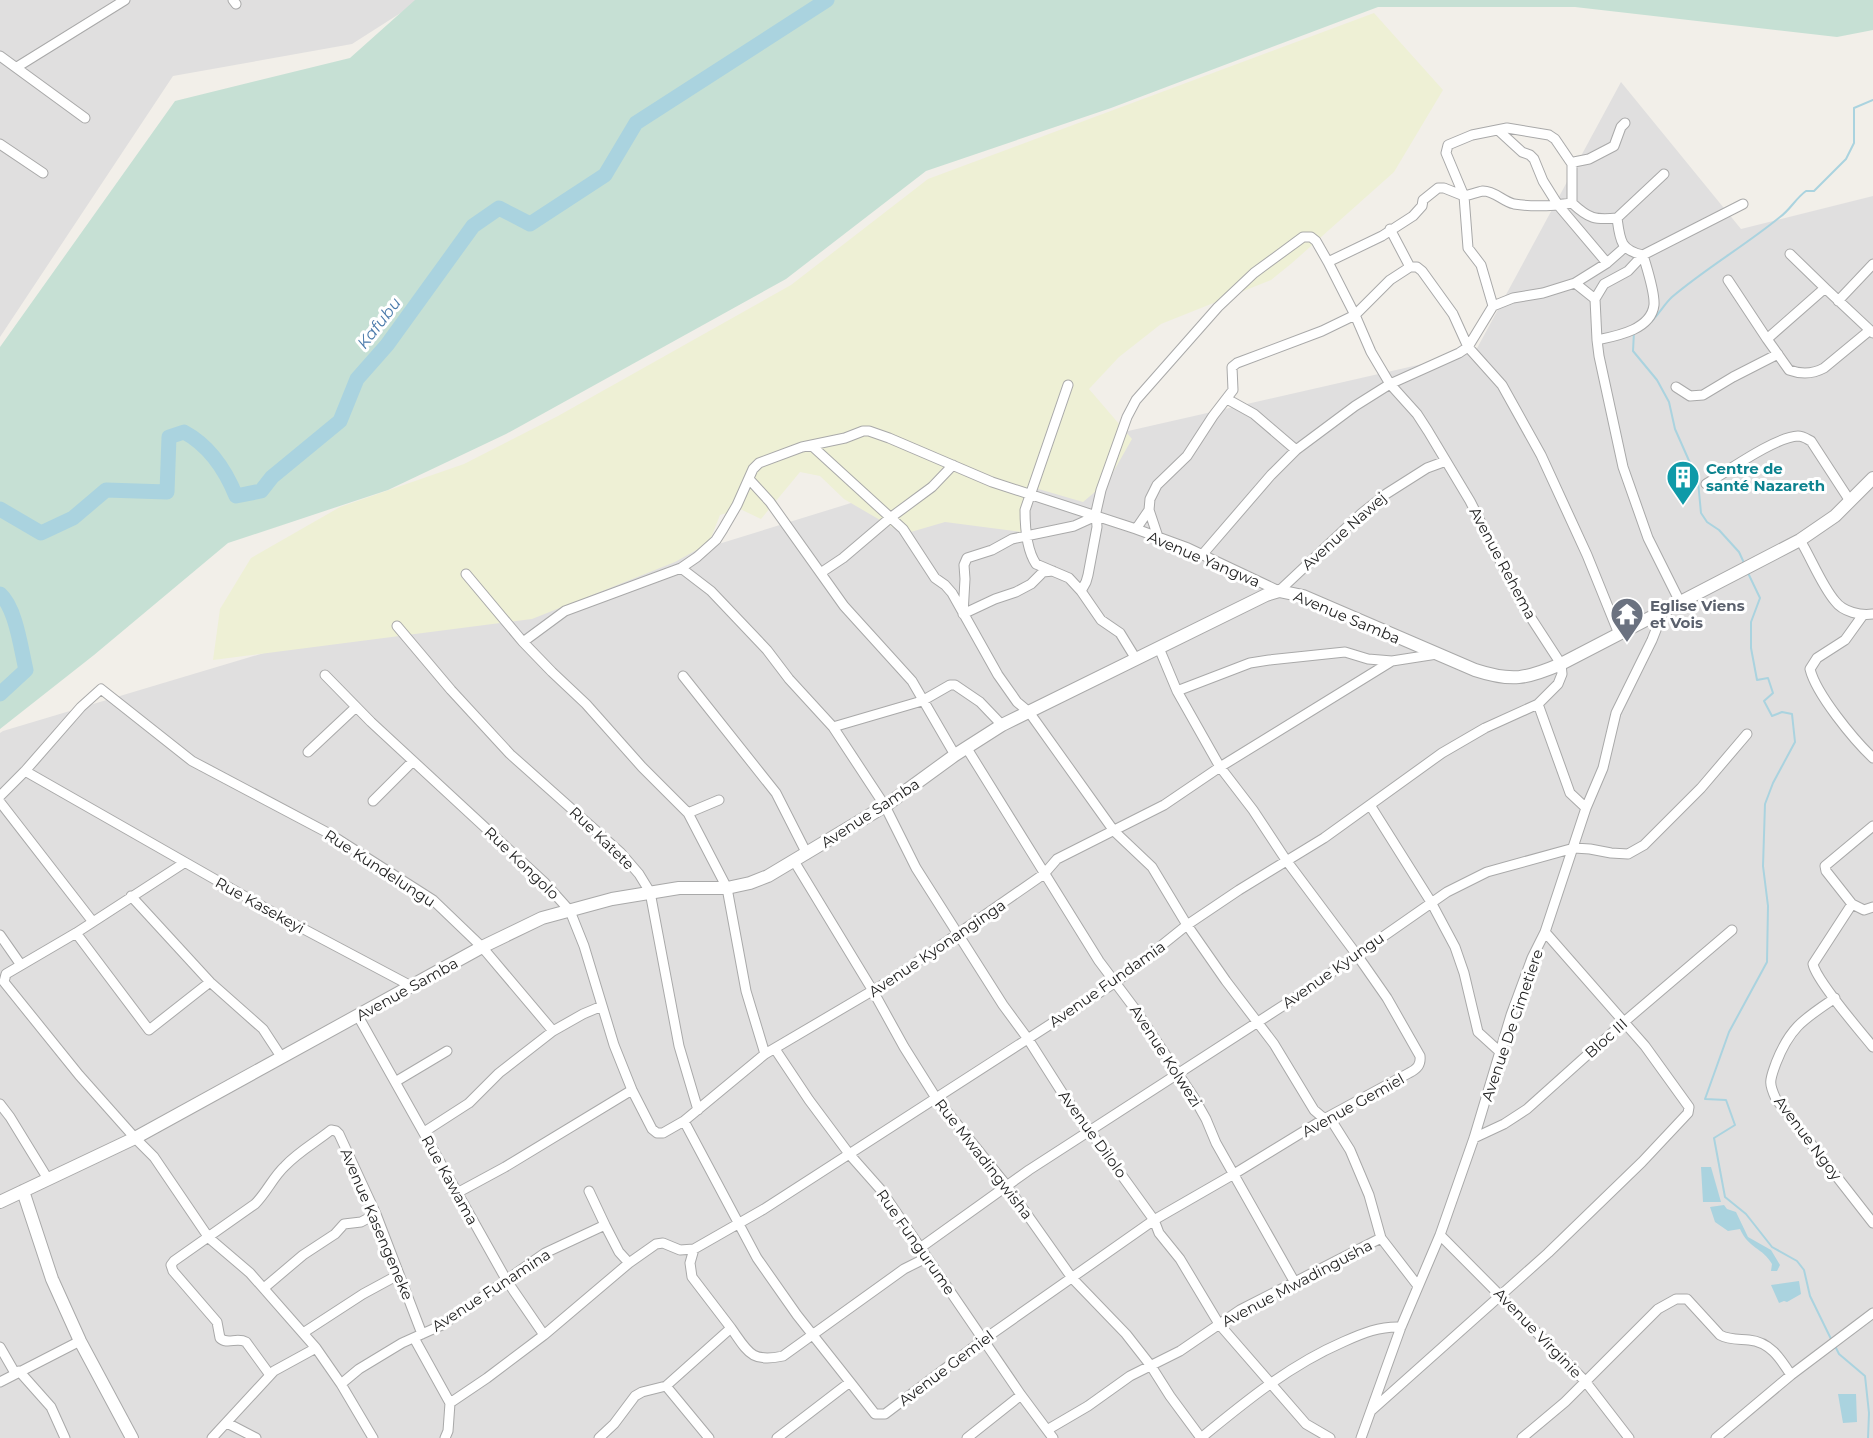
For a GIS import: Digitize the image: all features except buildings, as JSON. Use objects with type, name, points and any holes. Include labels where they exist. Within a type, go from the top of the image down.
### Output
[{"type":"street","points":[[17,67],[125,0]]},
{"type":"street","points":[[0,56],[85,118]]},
{"type":"street","points":[[1572,164],[1589,159],[1614,146],[1621,127],[1625,123]]},
{"type":"street","points":[[1493,306],[1481,265],[1468,248],[1464,196],[1446,153],[1448,145],[1472,135],[1507,128],[1549,135],[1555,139],[1572,164],[1572,203],[1582,213],[1595,219],[1617,219],[1664,174]]},
{"type":"street","points":[[1498,130],[1518,149],[1534,159],[1543,181],[1558,205],[1607,263]]},
{"type":"street","points":[[0,144],[43,173]]},
{"type":"street","points":[[1328,262],[1418,212],[1423,200],[1438,188],[1464,196],[1481,191],[1494,193],[1506,202],[1514,204],[1572,203]]},
{"type":"street","points":[[1680,602],[1648,538],[1618,450],[1599,356],[1594,299],[1604,284],[1628,271],[1643,255],[1743,204]]},
{"type":"street","points":[[1617,219],[1619,236],[1625,247],[1643,255]]},
{"type":"street","points":[[1390,229],[1410,267]]},
{"type":"street","name":"Avenue Rehema","points":[[1096,516],[1101,490],[1130,409],[1218,307],[1254,273],[1303,237],[1311,237],[1316,241],[1328,262],[1371,352],[1390,384],[1417,414],[1446,461],[1470,501],[1522,604],[1561,664]]},
{"type":"street","points":[[1202,555],[1271,475],[1296,450],[1355,406],[1390,384],[1459,353],[1468,346],[1493,306],[1513,298],[1542,293],[1575,283],[1607,263],[1625,247]]},
{"type":"street","points":[[1728,280],[1789,370],[1804,373],[1818,372],[1871,332],[1790,254]]},
{"type":"street","points":[[1598,340],[1630,332],[1644,322],[1652,312],[1654,302],[1643,255]]},
{"type":"street","points":[[1838,301],[1873,264]]},
{"type":"street","points":[[1355,315],[1390,280],[1410,267],[1417,267],[1422,271],[1447,306],[1468,346],[1502,385],[1541,455],[1587,555],[1619,634]]},
{"type":"street","points":[[1575,283],[1594,299]]},
{"type":"street","points":[[1767,339],[1825,288]]},
{"type":"street","name":"Avenue Yangwa","points":[[1279,591],[1202,555],[1136,529],[1149,510],[1150,499],[1156,486],[1187,456],[1233,390],[1232,367],[1237,363],[1322,331],[1355,315]]},
{"type":"street","points":[[1676,387],[1690,396],[1703,395],[1778,354]]},
{"type":"street","points":[[1068,385],[1025,510],[1032,558],[1036,564],[1069,578],[1101,620],[1120,633],[1136,659]]},
{"type":"street","points":[[1227,399],[1254,414],[1296,450]]},
{"type":"street","points":[[523,642],[565,611],[681,568],[697,557],[720,535],[759,463],[810,445],[838,440],[863,431],[868,431],[992,482],[1136,529]]},
{"type":"street","points":[[1706,484],[1786,438],[1801,436],[1811,441],[1850,501]]},
{"type":"street","points":[[810,445],[903,529],[935,578],[952,593],[998,675],[1017,702],[1029,712],[1114,831],[1152,867],[1187,926],[1280,1052],[1314,1110],[1333,1123],[1350,1150],[1365,1184],[1381,1238],[1418,1286]]},
{"type":"street","name":"Avenue Nawej","points":[[1279,591],[1362,513],[1386,494],[1427,468],[1446,461]]},
{"type":"street","points":[[822,572],[932,487],[953,465]]},
{"type":"street","points":[[749,478],[770,502],[822,572],[844,606],[912,681],[955,755]]},
{"type":"street","name":"Avenue Samba","points":[[0,1202],[135,1138],[482,947],[542,918],[612,899],[679,888],[727,888],[768,876],[885,806],[966,747],[1002,726],[1279,591],[1303,596],[1475,670],[1499,678],[1535,675],[1734,576],[1800,540],[1834,516],[1873,478]]},
{"type":"street","points":[[1149,510],[1158,537]]},
{"type":"street","points":[[963,614],[964,561],[972,555],[992,550],[1012,539],[1074,525],[1096,516]]},
{"type":"street","points":[[1081,591],[1088,575],[1097,527],[1096,516]]},
{"type":"street","points":[[1800,540],[1835,603],[1850,611],[1868,615]]},
{"type":"street","name":"Avenue Dilolo","points":[[681,568],[711,591],[767,650],[789,679],[832,727],[885,806],[916,868],[1003,1005],[1063,1094],[1154,1220],[1158,1233],[1180,1259],[1220,1324],[1306,1424],[1330,1438]]},
{"type":"street","points":[[963,614],[1016,592],[1031,584],[1043,572],[1053,571]]},
{"type":"street","points":[[466,574],[523,642],[586,704],[687,813],[727,888],[746,991],[765,1054]]},
{"type":"street","name":"Avenue De Cimetiere","points":[[1361,1438],[1401,1327],[1440,1235],[1474,1138],[1524,979],[1545,932],[1586,808],[1603,768],[1616,713],[1652,640],[1663,612]]},
{"type":"street","points":[[1868,615],[1845,640],[1817,658],[1810,669],[1813,679],[1844,724],[1873,758]]},
{"type":"street","name":"Rue Katete","points":[[397,626],[451,690],[510,754],[620,852],[639,873],[650,892],[679,1046],[698,1110]]},
{"type":"street","name":"Avenue Gemiel","points":[[850,1382],[874,1414],[885,1414],[983,1340],[1154,1220],[1324,1119],[1409,1073],[1421,1062],[1420,1056],[1387,998],[1220,767],[1177,691],[1158,648]]},
{"type":"street","points":[[1177,691],[1250,663],[1269,660],[1345,652],[1368,659],[1392,661],[1437,654]]},
{"type":"street","name":"Avenue Kyonanginga","points":[[657,1133],[663,1133],[698,1110],[765,1054],[873,991],[1044,874],[1057,859],[1164,805],[1220,767],[1392,661]]},
{"type":"street","name":"Avenue Fundamia","points":[[694,1250],[850,1155],[1116,982],[1187,926],[1286,860],[1324,838],[1465,739],[1538,704],[1558,684],[1562,674],[1561,664]]},
{"type":"street","name":"Rue Kongolo","points":[[325,675],[413,761],[544,882],[570,911],[632,1090],[652,1129],[657,1133]]},
{"type":"street","points":[[683,676],[776,794],[807,854]]},
{"type":"street","points":[[832,727],[922,701],[950,685],[955,685],[980,702],[1002,726]]},
{"type":"street","name":"Rue Kundelungu","points":[[25,771],[81,707],[101,689],[192,761],[328,833],[433,900],[482,947],[553,1031]]},
{"type":"street","points":[[1538,704],[1570,793],[1586,808]]},
{"type":"street","points":[[308,752],[356,707]]},
{"type":"street","name":"Avenue Kyungu","points":[[920,1248],[1006,1186],[1295,998],[1431,902],[1472,878],[1574,848],[1629,854],[1644,845],[1701,788],[1747,734]]},
{"type":"street","name":"Avenue Kolwezi","points":[[966,747],[1099,961],[1116,982],[1193,1096],[1216,1143],[1294,1281]]},
{"type":"street","points":[[373,801],[413,761]]},
{"type":"street","points":[[0,796],[25,771]]},
{"type":"street","name":"Rue Kasekeyi","points":[[25,771],[184,863],[413,987]]},
{"type":"street","points":[[687,813],[719,800]]},
{"type":"street","points":[[0,802],[93,922]]},
{"type":"street","points":[[1370,805],[1431,902],[1455,946],[1478,1032],[1500,1052]]},
{"type":"street","points":[[1873,826],[1825,866],[1826,871],[1852,904],[1864,910],[1873,907]]},
{"type":"street","name":"Rue Mwadingwisha","points":[[794,861],[936,1098],[1006,1186],[1072,1278],[1126,1334],[1151,1366],[1201,1438]]},
{"type":"street","points":[[184,863],[76,933],[6,974],[4,982],[79,1075],[154,1157],[209,1238],[264,1288],[316,1348],[374,1438]]},
{"type":"street","points":[[131,896],[210,981],[263,1029],[282,1058]]},
{"type":"street","points":[[1852,904],[1813,964],[1814,970],[1873,1047]]},
{"type":"street","name":"Bloc III","points":[[1474,1138],[1504,1124],[1527,1109],[1732,930]]},
{"type":"street","points":[[1370,1413],[1502,1295],[1685,1118],[1689,1107],[1645,1046],[1545,932]]},
{"type":"street","points":[[76,933],[149,1030],[210,981]]},
{"type":"street","points":[[0,935],[21,965]]},
{"type":"street","name":"Avenue Ngoy","points":[[1835,998],[1801,1021],[1789,1035],[1782,1046],[1771,1075],[1770,1086],[1776,1099],[1873,1223]]},
{"type":"street","points":[[424,1132],[469,1103],[499,1072],[553,1031],[602,1006]]},
{"type":"street","name":"Rue Kawama","points":[[358,1016],[507,1281],[542,1338]]},
{"type":"street","name":"Rue Fungurume","points":[[775,1048],[809,1100],[850,1155],[881,1190],[1050,1434]]},
{"type":"street","points":[[395,1082],[447,1051]]},
{"type":"street","points":[[457,1193],[505,1167],[632,1090]]},
{"type":"street","points":[[0,1104],[48,1179]]},
{"type":"street","points":[[684,1120],[757,1258],[797,1315],[850,1382],[777,1438]]},
{"type":"street","name":"Avenue Kasengeneke","points":[[270,1375],[242,1339],[226,1342],[220,1338],[217,1322],[171,1269],[171,1265],[255,1204],[266,1193],[285,1164],[331,1130],[339,1134],[376,1214],[418,1336],[450,1403]]},
{"type":"street","points":[[23,1191],[52,1279],[80,1341],[132,1438]]},
{"type":"street","points":[[589,1191],[619,1252],[630,1263]]},
{"type":"street","points":[[264,1288],[303,1255],[335,1234],[340,1227],[348,1223],[361,1222],[376,1214]]},
{"type":"street","name":"Avenue Funamina","points":[[340,1384],[359,1369],[442,1325],[545,1253],[605,1225]]},
{"type":"street","name":"Avenue Virginie","points":[[1440,1235],[1585,1381],[1629,1438]]},
{"type":"street","name":"Avenue Mwadingusha","points":[[1050,1434],[1130,1376],[1180,1351],[1240,1310],[1381,1238]]},
{"type":"street","points":[[445,1438],[448,1431],[450,1403],[542,1338],[630,1263],[657,1244],[663,1243],[680,1250],[694,1250],[690,1263],[692,1277],[749,1353],[755,1358],[764,1359],[783,1356],[904,1269],[926,1258]]},
{"type":"street","points":[[303,1333],[363,1294],[398,1275]]},
{"type":"street","points":[[1522,1438],[1565,1402],[1658,1309],[1676,1299],[1687,1299],[1720,1335],[1727,1338],[1762,1342],[1769,1346],[1791,1375]]},
{"type":"street","points":[[1716,1438],[1791,1375],[1873,1313]]},
{"type":"street","points":[[1201,1438],[1270,1383],[1320,1352],[1378,1328],[1401,1327]]},
{"type":"street","points":[[599,1438],[614,1424],[636,1396],[642,1392],[666,1386],[731,1328]]},
{"type":"street","points":[[0,1382],[80,1341]]},
{"type":"street","points":[[0,1347],[17,1372],[51,1407],[65,1438]]},
{"type":"street","points":[[212,1438],[270,1375],[316,1348]]},
{"type":"street","points":[[666,1386],[709,1438]]},
{"type":"street","points":[[967,1438],[1021,1395]]},
{"type":"street","points":[[226,1423],[256,1438]]},
{"type":"shaded area","points":[[0,0],[421,0],[352,44],[173,76],[0,337]]},
{"type":"shaded area","points":[[1621,82],[1741,229],[1873,196],[1873,1438],[0,1438],[0,733],[364,623],[712,546],[961,469],[1475,352]]},
{"type":"green space","points":[[415,0],[1873,0],[1873,30],[1837,37],[1575,7],[1378,7],[1111,108],[926,171],[786,279],[506,434],[388,490],[228,543],[94,655],[0,729],[0,347],[175,101],[350,58]]},
{"type":"green space","points":[[1374,13],[1443,90],[1394,172],[1292,263],[1271,280],[1161,324],[1119,357],[1089,389],[1132,439],[1108,481],[1083,502],[1035,488],[1021,532],[945,522],[904,534],[844,499],[820,476],[800,472],[761,519],[740,509],[720,515],[709,543],[675,562],[532,619],[213,660],[220,609],[251,558],[340,507],[464,464],[558,416],[791,285],[928,179]]},
{"type":"water","points":[[1701,1167],[1711,1167],[1721,1202],[1703,1202]]},
{"type":"water","points":[[1724,1205],[1727,1209],[1736,1212],[1748,1237],[1771,1250],[1780,1265],[1777,1271],[1771,1271],[1772,1264],[1747,1240],[1740,1229],[1728,1231],[1715,1222],[1710,1207]]},
{"type":"water","points":[[1799,1281],[1801,1294],[1787,1302],[1779,1303],[1771,1285]]},
{"type":"water","points":[[1838,1394],[1856,1394],[1857,1422],[1843,1423]]},
{"type":"waterway","name":"Kafubu","points":[[0,509],[41,533],[73,518],[106,490],[167,492],[169,437],[184,432],[202,444],[216,459],[236,496],[261,491],[272,477],[340,421],[357,379],[387,345],[473,226],[499,208],[530,224],[605,175],[636,123],[827,0]]},
{"type":"waterway","points":[[1644,327],[1685,286],[1784,214],[1806,191],[1814,191],[1846,159],[1854,143],[1854,108],[1873,100]]},
{"type":"waterway","points":[[1634,332],[1633,351],[1657,380],[1669,402],[1675,429],[1698,481],[1701,513],[1707,522],[1719,530],[1739,552],[1745,565]]},
{"type":"waterway","points":[[1748,573],[1760,598],[1751,622],[1751,648],[1757,680],[1768,678],[1773,693],[1764,701],[1772,716],[1782,712],[1792,714],[1795,742],[1773,783],[1765,804],[1763,866],[1768,906],[1767,962],[1729,1032],[1705,1099],[1726,1100],[1735,1125],[1714,1138],[1725,1197],[1746,1214],[1772,1247],[1797,1261],[1804,1270],[1810,1296],[1832,1341]]},
{"type":"waterway","name":"Kafubu","points":[[0,594],[6,600],[14,619],[26,670],[0,694]]},
{"type":"waterway","points":[[1835,1346],[1839,1354],[1865,1376],[1869,1413],[1868,1438]]},
{"type":"place","name":"Centre de santé Nazareth","points":[[1683,506]]},
{"type":"place","name":"Eglise Viens et Vois","points":[[1627,643]]}]
